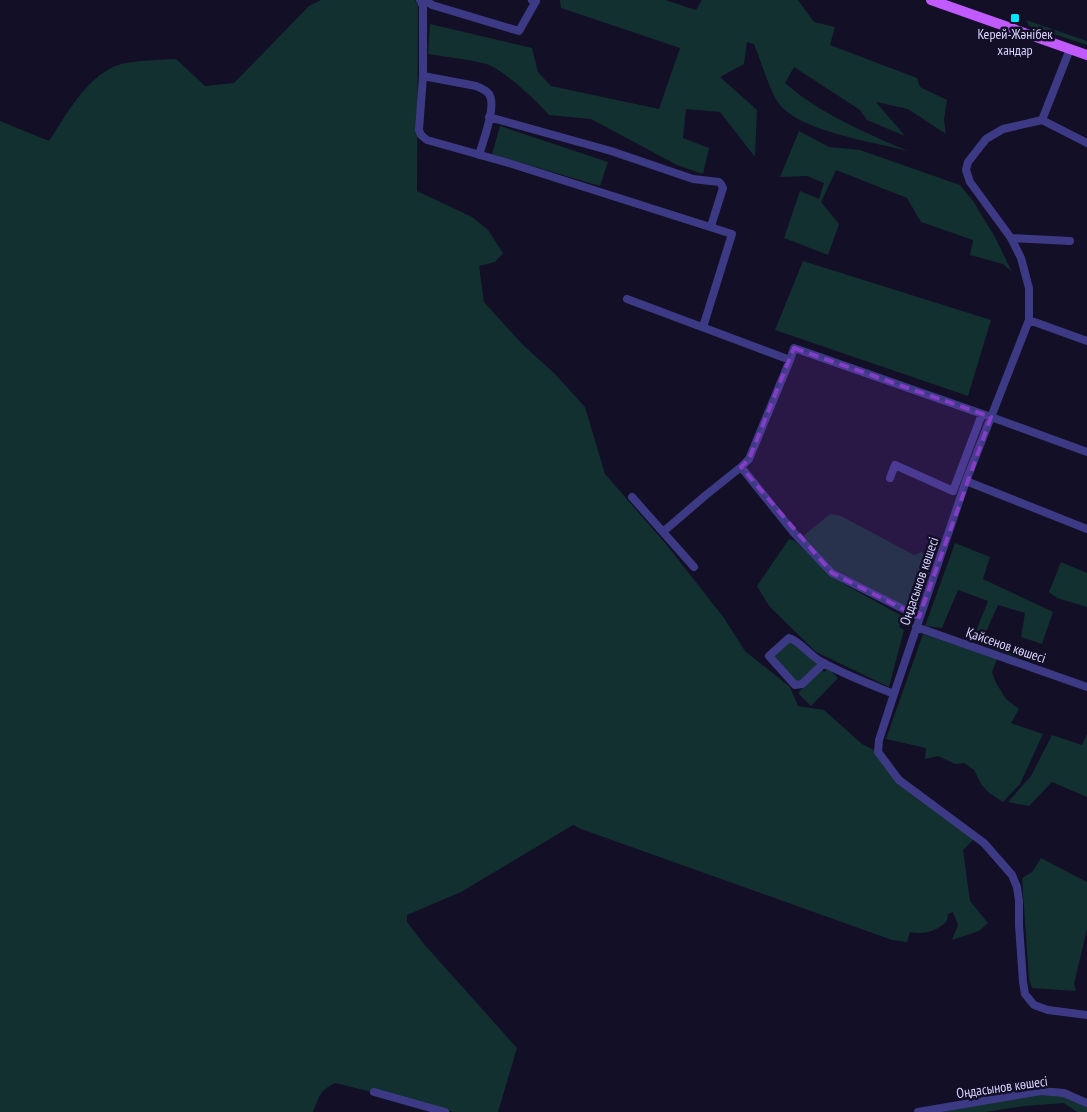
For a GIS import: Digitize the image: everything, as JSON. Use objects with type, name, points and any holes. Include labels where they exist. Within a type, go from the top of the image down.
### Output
[{"type":"main road","points":[[931,0],[1087,55]]},
{"type":"street","points":[[420,0],[423,6],[423,76],[419,117],[421,135],[427,140],[732,234],[703,327]]},
{"type":"street","points":[[425,0],[432,5],[518,31],[536,1],[532,0]]},
{"type":"street","points":[[1070,49],[1042,120],[1087,143]]},
{"type":"street","points":[[423,76],[476,86],[490,94],[492,105],[479,155]]},
{"type":"street","points":[[489,117],[611,151],[693,179],[719,182],[722,184],[722,188],[711,226]]},
{"type":"street","name":"Оңдасынов көшесі","points":[[1042,120],[1003,129],[986,139],[968,162],[966,170],[970,182],[1012,238],[1021,258],[1028,281],[1029,320],[966,481],[879,740],[878,752],[900,780],[984,843],[1012,875],[1017,887],[1019,901],[1019,926],[1025,994],[1034,1005],[1048,1010],[1087,1015]]},
{"type":"street","points":[[1012,238],[1070,241]]},
{"type":"street","points":[[627,299],[790,360]]},
{"type":"street","points":[[1029,320],[1087,341]]},
{"type":"street","points":[[664,531],[749,459],[794,348],[1087,452]]},
{"type":"street","points":[[890,478],[895,465],[953,491],[982,414]]},
{"type":"street","points":[[741,467],[794,533],[832,573],[919,617]]},
{"type":"street","points":[[966,481],[1087,529]]},
{"type":"street","points":[[632,497],[694,566]]},
{"type":"street","name":"Қайсенов көшесі","points":[[916,627],[1087,687]]},
{"type":"street","points":[[824,663],[802,684],[796,684],[769,656],[789,638],[818,660],[824,663],[852,677],[894,694]]},
{"type":"street","name":"Оңдасынов көшесі","points":[[918,1112],[1040,1091],[1064,1093],[1087,1103]]},
{"type":"street","points":[[374,1092],[445,1112]]},
{"type":"highlighted area","points":[[794,348],[991,417],[919,617],[832,573],[741,467],[749,459]]},
{"type":"green space","points":[[321,0],[415,0],[418,6],[417,191],[472,217],[488,230],[503,253],[495,262],[479,266],[484,302],[523,345],[554,373],[585,407],[605,474],[666,544],[724,618],[745,651],[790,687],[798,706],[824,710],[862,744],[878,752],[900,780],[975,838],[963,850],[970,901],[988,923],[979,931],[952,940],[958,925],[953,912],[948,914],[947,921],[935,930],[921,933],[910,932],[907,942],[892,940],[573,825],[461,892],[407,915],[407,922],[424,944],[517,1048],[498,1112],[453,1112],[335,1083],[323,1091],[313,1112],[0,1112],[0,121],[49,141],[76,100],[92,82],[117,65],[134,62],[176,59],[205,86],[234,83],[309,6]]},
{"type":"green space","points":[[560,0],[665,0],[696,10],[702,0],[798,0],[814,22],[835,27],[830,45],[917,78],[920,87],[947,100],[944,120],[946,134],[908,109],[876,102],[905,136],[867,120],[860,110],[794,67],[785,83],[798,94],[827,113],[908,151],[818,128],[787,111],[777,101],[754,44],[747,42],[744,64],[720,77],[757,110],[755,157],[720,112],[686,109],[683,138],[709,148],[703,174],[677,165],[591,119],[549,115],[519,86],[493,67],[472,61],[428,54],[430,24],[532,48],[538,72],[551,86],[659,109],[680,48],[561,8]]},
{"type":"green space","points":[[1026,20],[1087,41],[1087,45],[1029,26]]},
{"type":"green space","points":[[500,126],[608,162],[600,186],[492,154]]},
{"type":"green space","points":[[799,131],[829,147],[860,150],[960,185],[973,201],[995,237],[1012,272],[1003,264],[970,255],[973,240],[921,222],[907,198],[836,170],[821,202],[839,224],[828,255],[784,238],[800,191],[819,199],[824,183],[807,176],[780,177]]},
{"type":"green space","points":[[803,261],[991,320],[968,396],[775,330]]},
{"type":"green space","points":[[830,514],[841,516],[914,555],[922,552],[932,558],[913,610],[834,569],[802,537]]},
{"type":"green space","points":[[789,539],[795,541],[833,578],[904,617],[899,627],[904,630],[889,687],[816,652],[769,606],[757,586]]},
{"type":"green space","points":[[955,543],[990,557],[983,579],[1053,612],[1042,644],[1021,637],[1025,613],[998,605],[983,638],[1019,658],[972,641],[988,601],[958,590],[942,628],[925,626]]},
{"type":"green space","points":[[1061,562],[1087,573],[1087,607],[1057,598],[1049,592]]},
{"type":"green space","points":[[923,634],[997,659],[992,672],[996,683],[1006,699],[1019,709],[1011,723],[1043,734],[1020,784],[1003,802],[988,792],[981,784],[974,770],[964,763],[955,764],[938,756],[925,759],[926,748],[886,739]]},
{"type":"green space","points":[[790,642],[816,661],[817,664],[801,682],[794,680],[773,656]]},
{"type":"green space","points":[[828,668],[838,678],[811,706],[798,693],[822,669],[824,672]]},
{"type":"green space","points":[[1087,734],[1087,797],[1052,782],[1029,806],[1008,802],[1031,776],[1052,735],[1082,745]]},
{"type":"green space","points":[[1041,858],[1087,882],[1087,929],[1074,984],[1076,991],[1032,988],[1029,979],[1022,878],[1032,872]]},
{"type":"green space","points":[[1047,1093],[1066,1097],[1087,1107],[1087,1112],[1077,1112],[1064,1103],[1024,1106],[985,1112],[941,1112]]},
{"type":"place","name":"Керей-Жәнібек хандар","points":[[1015,18]]}]
